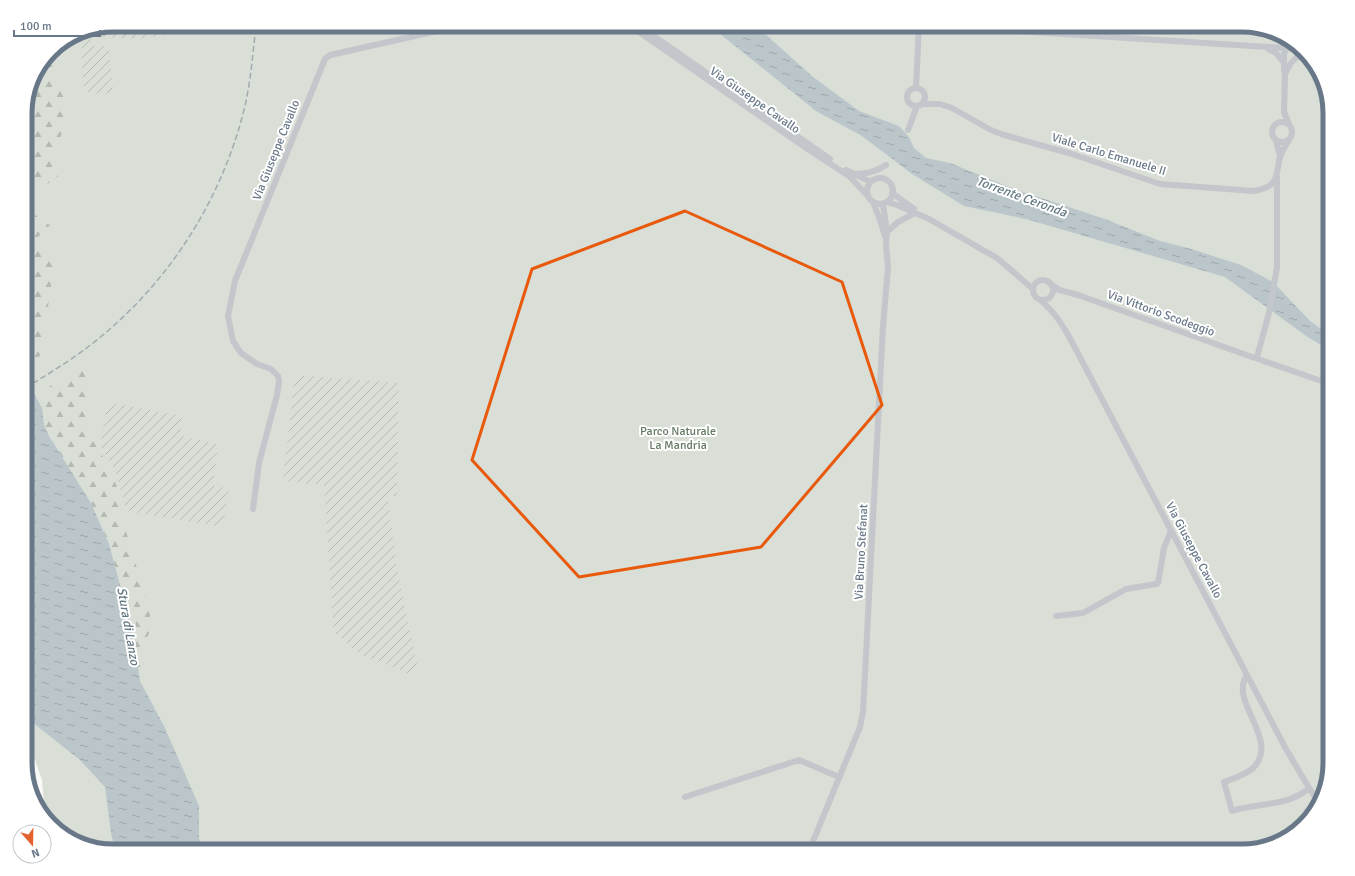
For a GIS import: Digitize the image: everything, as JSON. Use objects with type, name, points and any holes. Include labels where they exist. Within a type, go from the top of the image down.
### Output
[{"type":"street","name":"Via Giuseppe Cavallo","points":[[253,509],[259,463],[277,395],[279,381],[278,376],[271,369],[257,364],[241,353],[233,341],[228,316],[235,281],[325,59],[330,55],[433,32]]},
{"type":"street","name":"Via Giuseppe Cavallo","points":[[639,32],[803,146],[849,176],[868,195]]},
{"type":"street","name":"Via Giuseppe Cavallo","points":[[648,32],[851,173],[874,181]]},
{"type":"street","points":[[916,88],[919,32]]},
{"type":"street","points":[[1025,32],[1289,49],[1285,74],[1284,112],[1290,124],[1292,134],[1280,156],[1277,176],[1277,267],[1269,313],[1257,358]]},
{"type":"street","points":[[1267,48],[1276,53],[1287,63]]},
{"type":"street","points":[[1287,63],[1298,55]]},
{"type":"street","points":[[908,130],[913,120],[917,105],[924,100],[925,95],[922,90],[916,88],[912,89],[907,94],[907,100],[917,105]]},
{"type":"street","name":"Viale Carlo Emanuele II","points":[[925,95],[940,104],[952,108],[1004,135],[1072,154],[1160,184],[1254,191],[1263,190],[1271,185],[1277,176]]},
{"type":"street","name":"Viale Carlo Emanuele II","points":[[917,105],[940,104]]},
{"type":"street","points":[[1280,156],[1272,131],[1284,112]]},
{"type":"street","points":[[1277,123],[1283,121],[1290,124]]},
{"type":"street","points":[[1276,140],[1282,142],[1289,140]]},
{"type":"street","points":[[851,173],[863,174],[878,170],[887,164]]},
{"type":"street","points":[[884,180],[887,164]]},
{"type":"street","points":[[887,164],[868,188],[868,195],[873,202],[876,204],[885,203],[929,219]]},
{"type":"street","points":[[874,181],[884,180],[891,185],[892,193],[890,200],[885,203]]},
{"type":"street","points":[[892,193],[929,219],[997,258],[1022,278],[1033,289],[1036,297],[1040,300],[1048,299],[1053,292],[1060,290]]},
{"type":"street","name":"Via Bruno Stefanat","points":[[812,844],[860,728],[863,712],[888,268],[886,244],[880,220],[873,202]]},
{"type":"street","name":"Via Bruno Stefanat","points":[[885,203],[887,232],[886,244]]},
{"type":"street","points":[[887,232],[898,222],[915,213]]},
{"type":"street","points":[[1022,278],[1037,282],[1048,282],[1053,288],[1053,292]]},
{"type":"street","points":[[1033,289],[1037,282]]},
{"type":"street","name":"Via Vittorio Scodeggio","points":[[1048,282],[1060,290],[1323,382]]},
{"type":"street","name":"Via Giuseppe Cavallo","points":[[1048,299],[1050,309]]},
{"type":"street","name":"Via Giuseppe Cavallo","points":[[1040,300],[1060,321],[1074,344],[1286,749],[1315,797]]},
{"type":"street","points":[[1056,616],[1083,613],[1126,588],[1158,583],[1164,548],[1171,530]]},
{"type":"street","points":[[1247,675],[1244,679],[1242,687],[1243,695],[1257,729],[1262,751],[1259,760],[1253,769],[1224,782],[1232,811],[1246,807],[1288,800],[1297,797],[1309,788]]},
{"type":"street","points":[[685,797],[799,760],[839,778]]},
{"type":"highlighted area","points":[[685,211],[842,282],[882,405],[761,547],[579,577],[472,460],[532,269]]},
{"type":"green space","name":"Parco Naturale La Mandria","points":[[108,32],[1247,32],[1268,36],[1287,46],[1306,64],[1317,82],[1323,113],[1323,763],[1317,794],[1309,808],[1295,824],[1278,836],[1268,840],[1247,844],[113,844],[85,839],[79,833],[70,831],[60,824],[44,805],[42,780],[32,751],[32,108],[38,82],[49,64],[60,52],[82,38]]},
{"type":"green space","points":[[108,32],[182,33],[137,39],[92,35]]},
{"type":"green space","points":[[1223,32],[1247,32],[1258,34]]},
{"type":"green space","points":[[81,39],[90,39],[95,47],[109,46],[113,94],[84,92]]},
{"type":"green space","points":[[52,61],[64,96],[64,125],[56,153],[58,177],[32,194],[32,108],[40,77]]},
{"type":"green space","points":[[32,209],[40,221],[50,225],[37,238],[33,245],[57,262],[50,290],[48,307],[43,320],[44,346],[36,363],[32,362]]},
{"type":"green space","points":[[89,364],[86,428],[110,468],[122,501],[123,521],[150,612],[149,634],[140,647],[147,671],[140,681],[131,626],[109,544],[91,503],[49,436],[43,418],[43,407],[47,388]]},
{"type":"green space","points":[[295,375],[399,383],[397,495],[388,498],[396,565],[418,670],[413,675],[361,655],[334,632],[324,485],[283,481]]},
{"type":"green space","points":[[108,402],[182,416],[180,436],[218,444],[213,485],[229,489],[223,525],[218,526],[127,511],[115,470],[100,445]]},
{"type":"water","name":"Torrente Ceronda","points":[[718,32],[763,32],[812,76],[859,111],[899,126],[909,137],[914,148],[926,158],[950,163],[1014,189],[1105,219],[1160,241],[1188,248],[1241,265],[1273,282],[1310,321],[1323,330],[1323,346],[1309,338],[1225,277],[1026,219],[964,206],[912,174],[862,136],[816,111]]},
{"type":"water","name":"Stura di Lanzo","points":[[32,390],[42,408],[44,425],[49,436],[91,503],[109,544],[131,626],[140,681],[164,726],[199,806],[199,839],[202,844],[113,844],[105,787],[80,760],[32,722]]},
{"type":"railway","points":[[32,384],[80,353],[124,316],[149,290],[171,263],[191,234],[208,204],[223,172],[235,140],[247,96],[255,32]]}]
